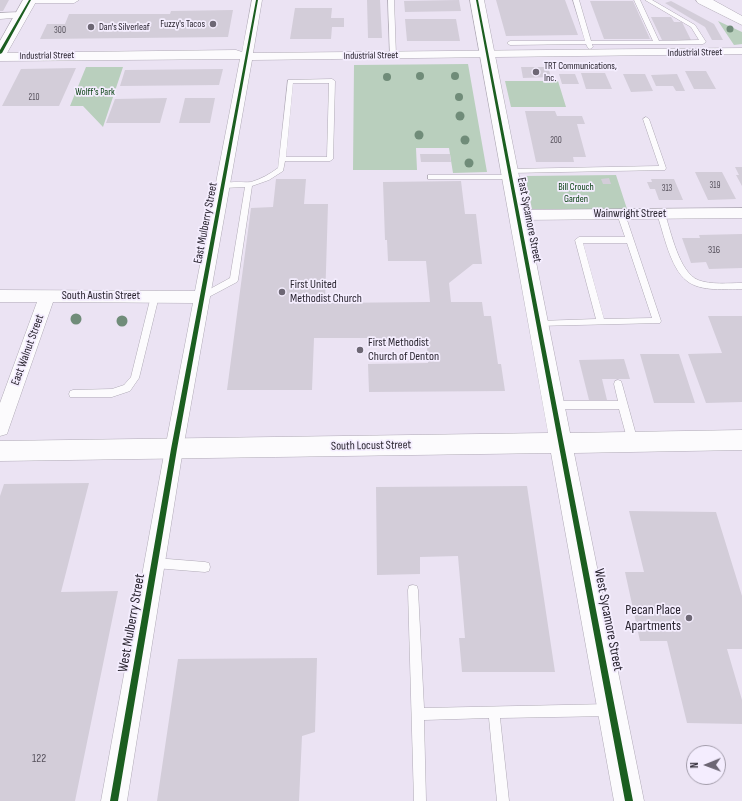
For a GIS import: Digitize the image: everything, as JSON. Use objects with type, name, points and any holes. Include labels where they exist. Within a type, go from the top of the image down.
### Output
[{"type":"street","points":[[0,53],[30,0],[74,0]]},
{"type":"street","name":"East Mulberry Street","points":[[174,449],[257,0]]},
{"type":"street","name":"East Sycamore Street","points":[[478,0],[562,443]]},
{"type":"street","points":[[703,0],[742,21]]},
{"type":"street","points":[[0,16],[22,15]]},
{"type":"street","name":"Industrial Street","points":[[0,57],[236,54],[247,57],[488,55],[590,48],[742,51]]},
{"type":"street","name":"Wainwright Street","points":[[518,215],[742,214]]},
{"type":"street","name":"South Austin Street","points":[[0,296],[202,297]]},
{"type":"street","name":"East Walnut Street","points":[[0,428],[47,296]]},
{"type":"street","name":"South Locust Street","points":[[0,451],[742,440]]},
{"type":"street","name":"West Sycamore Street","points":[[562,443],[630,801]]},
{"type":"street","name":"West Mulberry Street","points":[[114,801],[174,449]]},
{"type":"lane","points":[[391,0],[393,56]]},
{"type":"lane","points":[[576,0],[590,48]]},
{"type":"lane","points":[[637,0],[657,43]]},
{"type":"lane","points":[[510,43],[590,48],[657,43],[702,42],[693,26],[648,0]]},
{"type":"lane","points":[[223,186],[249,185],[266,180],[281,169],[290,81],[332,81],[330,159],[282,160]]},
{"type":"lane","points":[[430,177],[663,168],[646,119]]},
{"type":"lane","points":[[202,297],[234,280],[249,185]]},
{"type":"lane","points":[[539,324],[657,321],[621,214]]},
{"type":"lane","points":[[661,214],[678,263],[690,280],[712,286],[742,286]]},
{"type":"lane","points":[[601,322],[579,240],[629,240]]},
{"type":"lane","points":[[73,394],[112,393],[127,388],[135,378],[155,296]]},
{"type":"lane","points":[[618,384],[632,442]]},
{"type":"lane","points":[[554,405],[623,405]]},
{"type":"lane","points":[[155,563],[205,567]]},
{"type":"lane","points":[[413,590],[420,801]]},
{"type":"lane","points":[[418,714],[612,710]]},
{"type":"lane","points":[[494,713],[502,801]]},
{"type":"green space","points":[[718,21],[742,32],[742,44],[734,45]]},
{"type":"green space","points":[[468,64],[487,172],[453,173],[449,148],[416,148],[417,170],[353,170],[354,65]]},
{"type":"green space","name":"Wolff’s Park","points":[[86,67],[123,67],[103,127],[83,106],[70,106]]},
{"type":"green space","points":[[505,81],[558,81],[566,107],[511,107]]},
{"type":"green space","name":"Bill Crouch Garden","points":[[616,175],[627,209],[532,209],[525,176]]},
{"type":"building","points":[[0,0],[9,0],[3,11],[0,11]]},
{"type":"building","points":[[367,0],[380,0],[382,38],[368,38]]},
{"type":"building","points":[[459,0],[461,11],[405,12],[404,1]]},
{"type":"building","points":[[496,0],[565,0],[578,35],[506,36]]},
{"type":"building","points":[[590,1],[633,1],[650,39],[604,39]]},
{"type":"building","points":[[671,1],[714,24],[723,40],[712,40],[705,27],[665,3]]},
{"type":"building","points":[[295,8],[332,8],[331,18],[344,18],[344,27],[332,27],[331,39],[290,39]]},
{"type":"building","points":[[233,10],[228,37],[40,39],[47,24],[65,24],[69,14],[170,14],[171,11]]},
{"type":"building","points":[[651,17],[671,17],[674,22],[682,22],[691,40],[662,40]]},
{"type":"building","points":[[405,19],[456,19],[460,41],[407,41]]},
{"type":"building","name":"TRT Communications, Inc.","points":[[521,67],[548,67],[551,77],[523,78]]},
{"type":"building","points":[[76,68],[59,106],[2,106],[21,69]]},
{"type":"building","points":[[223,69],[219,85],[120,86],[125,70]]},
{"type":"building","points":[[685,71],[706,71],[716,89],[694,89]]},
{"type":"building","points":[[581,73],[605,73],[612,89],[586,89]]},
{"type":"building","points":[[559,74],[575,74],[579,84],[562,84]]},
{"type":"building","points":[[623,74],[645,74],[653,91],[631,92]]},
{"type":"building","points":[[677,74],[685,91],[676,91],[673,86],[656,86],[651,75]]},
{"type":"building","points":[[167,98],[160,123],[106,123],[115,99]]},
{"type":"building","points":[[185,98],[215,98],[210,123],[179,123]]},
{"type":"building","points":[[525,111],[555,111],[557,116],[582,116],[585,124],[577,124],[586,157],[573,157],[574,162],[536,162]]},
{"type":"building","points":[[420,154],[450,154],[451,162],[421,162]]},
{"type":"building","points":[[735,167],[742,167],[742,186],[736,175],[739,175]]},
{"type":"building","points":[[695,172],[722,172],[736,199],[708,200]]},
{"type":"building","points":[[609,178],[611,184],[603,184],[601,179]]},
{"type":"building","name":"First United Methodist Church","points":[[276,179],[306,179],[304,204],[328,204],[325,303],[430,302],[426,261],[388,261],[387,240],[385,240],[383,182],[461,181],[465,214],[476,214],[482,264],[473,264],[449,283],[451,302],[482,302],[484,316],[491,316],[498,364],[501,364],[505,391],[369,392],[368,364],[428,363],[427,347],[379,347],[378,338],[314,338],[312,390],[227,390],[251,208],[273,207]]},
{"type":"building","points":[[651,179],[674,179],[683,200],[659,200],[655,189],[650,189],[647,182],[652,182]]},
{"type":"building","points":[[742,234],[742,268],[709,269],[706,262],[691,263],[682,238],[700,238],[699,235]]},
{"type":"building","points":[[708,316],[742,316],[742,402],[706,403],[688,354],[722,353]]},
{"type":"building","points":[[640,354],[679,354],[695,403],[654,403]]},
{"type":"building","points":[[624,359],[630,379],[602,379],[607,400],[589,400],[579,360]]},
{"type":"building","points":[[89,483],[61,592],[118,591],[75,801],[0,801],[0,496],[4,484]]},
{"type":"building","points":[[527,486],[555,672],[462,672],[459,638],[465,638],[458,556],[420,557],[420,574],[377,575],[376,487]]},
{"type":"building","name":"Pecan Place Apartments","points":[[629,511],[716,512],[742,596],[742,649],[727,649],[742,700],[742,724],[687,723],[667,641],[640,641],[625,572],[644,572]]},
{"type":"building","points":[[317,658],[315,732],[302,736],[299,801],[157,801],[178,659]]},
{"type":"cycle path","points":[[0,53],[30,0]]},
{"type":"cycle path","points":[[114,801],[174,449],[257,0]]},
{"type":"cycle path","points":[[477,0],[629,801]]},
{"type":"place","name":"Fuzzy's Tacos","points":[[213,24]]},
{"type":"place","name":"Dan's Silverleaf","points":[[91,27]]},
{"type":"place","name":"TRT Communications, Inc.","points":[[536,72]]},
{"type":"place","name":"First United Methodist Church","points":[[282,292]]},
{"type":"place","name":"First Methodist Church of Denton","points":[[360,350]]},
{"type":"place","name":"Pecan Place Apartments","points":[[689,618]]}]
